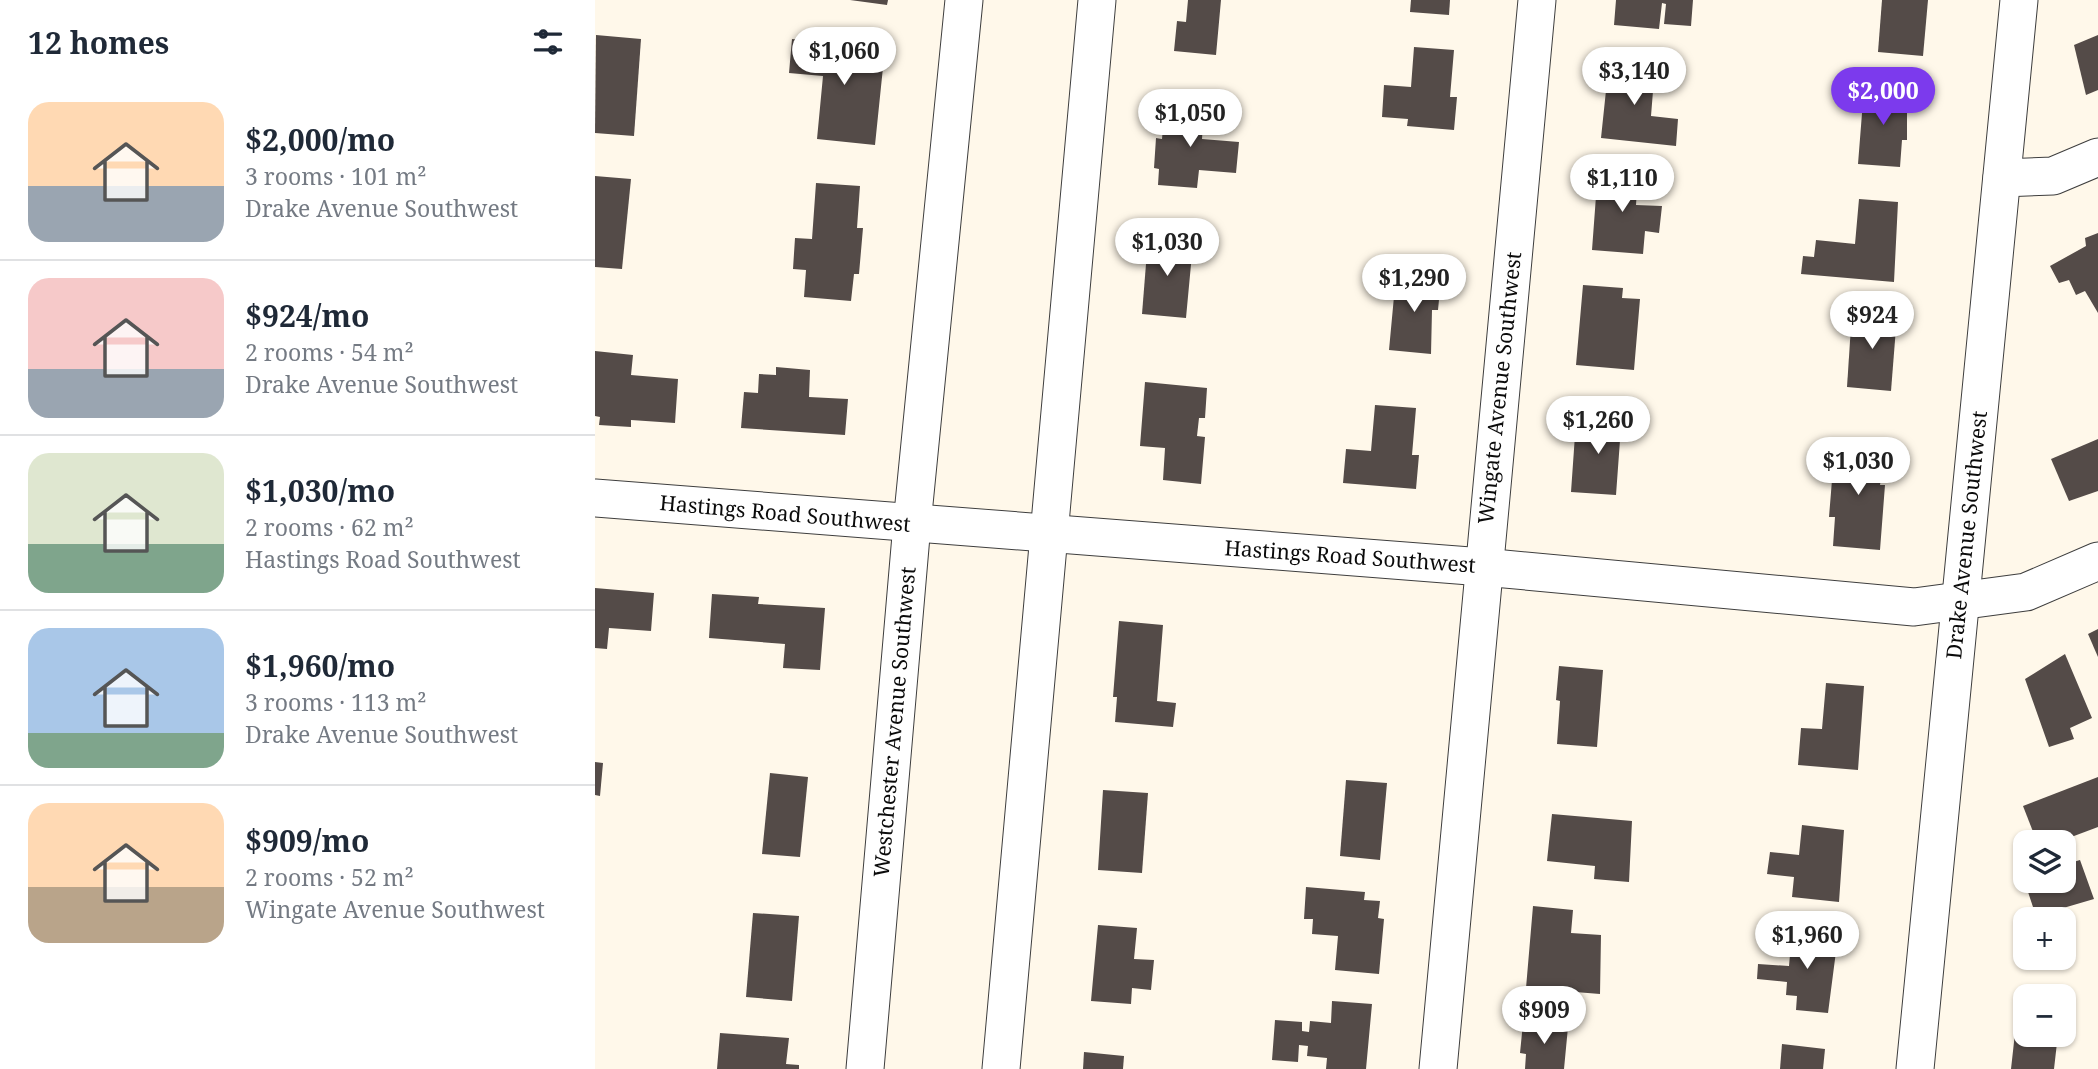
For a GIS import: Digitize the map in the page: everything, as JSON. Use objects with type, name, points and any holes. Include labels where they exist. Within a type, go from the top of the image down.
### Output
[{"type":"street","name":"Westchester Avenue Southwest","points":[[865,1069],[912,524],[964,0]]},
{"type":"street","points":[[1001,1069],[1097,0]]},
{"type":"street","name":"Wingate Avenue Southwest","points":[[1438,1069],[1538,0]]},
{"type":"street","name":"Drake Avenue Southwest","points":[[1915,1069],[2019,0]]},
{"type":"street","points":[[2002,178],[2053,176],[2098,157]]},
{"type":"street","name":"Hastings Road Southwest","points":[[595,498],[1483,567],[1913,607],[2026,592],[2098,561]]},
{"type":"building","points":[[850,0],[888,0],[887,5]]},
{"type":"building","points":[[1188,0],[1221,0],[1216,55],[1174,51],[1177,21],[1186,22]]},
{"type":"building","points":[[1411,0],[1450,0],[1449,15],[1410,12]]},
{"type":"building","points":[[1616,0],[1693,0],[1691,26],[1664,24],[1666,4],[1662,3],[1659,29],[1614,25]]},
{"type":"building","points":[[1882,0],[1928,0],[1923,56],[1878,52]]},
{"type":"building","points":[[596,35],[641,39],[634,136],[595,133]]},
{"type":"building","points":[[2098,35],[2098,90],[2086,95],[2074,45]]},
{"type":"building","points":[[792,39],[885,48],[875,145],[817,139],[823,76],[789,73]]},
{"type":"building","points":[[1414,47],[1454,50],[1450,97],[1457,97],[1454,130],[1407,126],[1408,119],[1382,117],[1384,85],[1411,87]]},
{"type":"building","points":[[1609,62],[1655,66],[1651,116],[1678,119],[1676,146],[1601,138]]},
{"type":"building","points":[[1864,88],[1907,92],[1907,140],[1902,140],[1900,167],[1858,164]]},
{"type":"building","points":[[1165,105],[1204,108],[1202,139],[1239,142],[1236,173],[1199,170],[1197,188],[1158,185],[1159,169],[1154,168],[1156,138],[1162,139]]},
{"type":"building","points":[[1598,169],[1638,172],[1636,205],[1662,206],[1659,233],[1645,231],[1643,254],[1592,250]]},
{"type":"building","points":[[595,176],[631,179],[622,269],[595,267]]},
{"type":"building","points":[[816,183],[860,186],[857,228],[863,228],[859,274],[854,274],[851,301],[804,297],[806,270],[793,269],[795,238],[812,239]]},
{"type":"building","points":[[1859,199],[1898,202],[1894,282],[1801,274],[1803,256],[1814,257],[1816,240],[1855,244]]},
{"type":"building","points":[[2098,233],[2098,313],[2085,291],[2076,295],[2069,280],[2059,283],[2050,266],[2086,246],[2085,238]]},
{"type":"building","points":[[1148,239],[1193,243],[1186,318],[1142,314]]},
{"type":"building","points":[[1396,275],[1441,279],[1438,310],[1432,310],[1431,354],[1389,350]]},
{"type":"building","points":[[1583,285],[1623,288],[1622,298],[1640,299],[1634,370],[1576,365]]},
{"type":"building","points":[[1852,311],[1897,315],[1891,391],[1847,387]]},
{"type":"building","points":[[595,351],[633,355],[631,375],[678,379],[675,423],[631,420],[631,427],[599,425],[600,417],[595,416]]},
{"type":"building","points":[[776,367],[810,370],[809,397],[848,399],[845,435],[741,428],[744,392],[758,393],[759,374],[776,375]]},
{"type":"building","points":[[1145,382],[1207,388],[1205,418],[1199,418],[1197,436],[1205,437],[1201,484],[1163,480],[1165,448],[1140,446]]},
{"type":"building","points":[[1375,405],[1416,408],[1412,455],[1419,455],[1416,489],[1343,483],[1346,449],[1371,451]]},
{"type":"building","points":[[1601,411],[1622,413],[1616,495],[1571,492],[1575,435],[1582,436],[1583,420],[1601,422]]},
{"type":"building","points":[[2098,439],[2098,491],[2069,501],[2051,459]]},
{"type":"building","points":[[1842,440],[1867,442],[1866,449],[1886,451],[1880,485],[1885,485],[1880,550],[1833,546],[1835,517],[1829,517],[1832,480],[1839,481]]},
{"type":"building","points":[[595,588],[654,593],[651,631],[609,628],[607,649],[595,648]]},
{"type":"building","points":[[712,594],[759,597],[758,604],[825,608],[820,670],[783,668],[785,644],[709,638]]},
{"type":"building","points":[[1119,621],[1163,625],[1157,701],[1176,703],[1173,727],[1115,722],[1117,697],[1113,697]]},
{"type":"building","points":[[2098,629],[2098,657],[2088,634]]},
{"type":"building","points":[[2065,654],[2092,718],[2070,728],[2074,739],[2049,747],[2025,679]]},
{"type":"building","points":[[1559,666],[1603,670],[1597,747],[1557,744],[1560,701],[1556,700]]},
{"type":"building","points":[[1826,683],[1864,686],[1858,770],[1798,765],[1801,728],[1822,729]]},
{"type":"building","points":[[595,762],[603,763],[600,796],[595,795]]},
{"type":"building","points":[[770,773],[808,777],[800,857],[762,854]]},
{"type":"building","points":[[2098,777],[2098,827],[2076,835],[2076,830],[2032,830],[2023,806]]},
{"type":"building","points":[[1346,780],[1387,783],[1380,860],[1340,856]]},
{"type":"building","points":[[1103,790],[1148,793],[1142,873],[1098,870]]},
{"type":"building","points":[[1552,814],[1632,821],[1629,882],[1594,879],[1595,866],[1547,861]]},
{"type":"building","points":[[1802,825],[1844,830],[1839,902],[1792,897],[1794,877],[1767,874],[1770,852],[1799,855]]},
{"type":"building","points":[[2080,860],[2094,899],[2067,907],[2033,907],[2028,893],[2076,893],[2076,861]]},
{"type":"building","points":[[1306,887],[1365,892],[1364,900],[1380,901],[1378,918],[1384,919],[1379,974],[1335,970],[1338,936],[1312,934],[1313,919],[1304,919]]},
{"type":"building","points":[[1533,906],[1573,910],[1571,933],[1601,935],[1600,994],[1526,988]]},
{"type":"building","points":[[753,913],[799,916],[792,1001],[746,997]]},
{"type":"building","points":[[1098,925],[1137,928],[1134,959],[1154,960],[1151,990],[1132,988],[1131,1004],[1091,1001]]},
{"type":"building","points":[[1792,932],[1838,936],[1828,1013],[1796,1010],[1797,996],[1786,995],[1787,982],[1757,979],[1758,964],[1789,966]]},
{"type":"building","points":[[1332,1001],[1372,1004],[1366,1069],[1326,1069],[1327,1058],[1307,1056],[1308,1046],[1299,1045],[1298,1062],[1272,1060],[1275,1020],[1302,1022],[1302,1031],[1309,1032],[1310,1021],[1331,1023]]},
{"type":"building","points":[[1523,1023],[1568,1027],[1564,1069],[1525,1069],[1526,1054],[1520,1053]]},
{"type":"building","points":[[720,1033],[789,1038],[786,1064],[799,1065],[799,1069],[717,1069]]},
{"type":"building","points":[[1782,1044],[1825,1049],[1823,1069],[1780,1069]]},
{"type":"building","points":[[2013,1047],[2057,1047],[2054,1069],[2011,1069]]},
{"type":"building","points":[[1084,1052],[1124,1056],[1123,1069],[1083,1069]]}]
